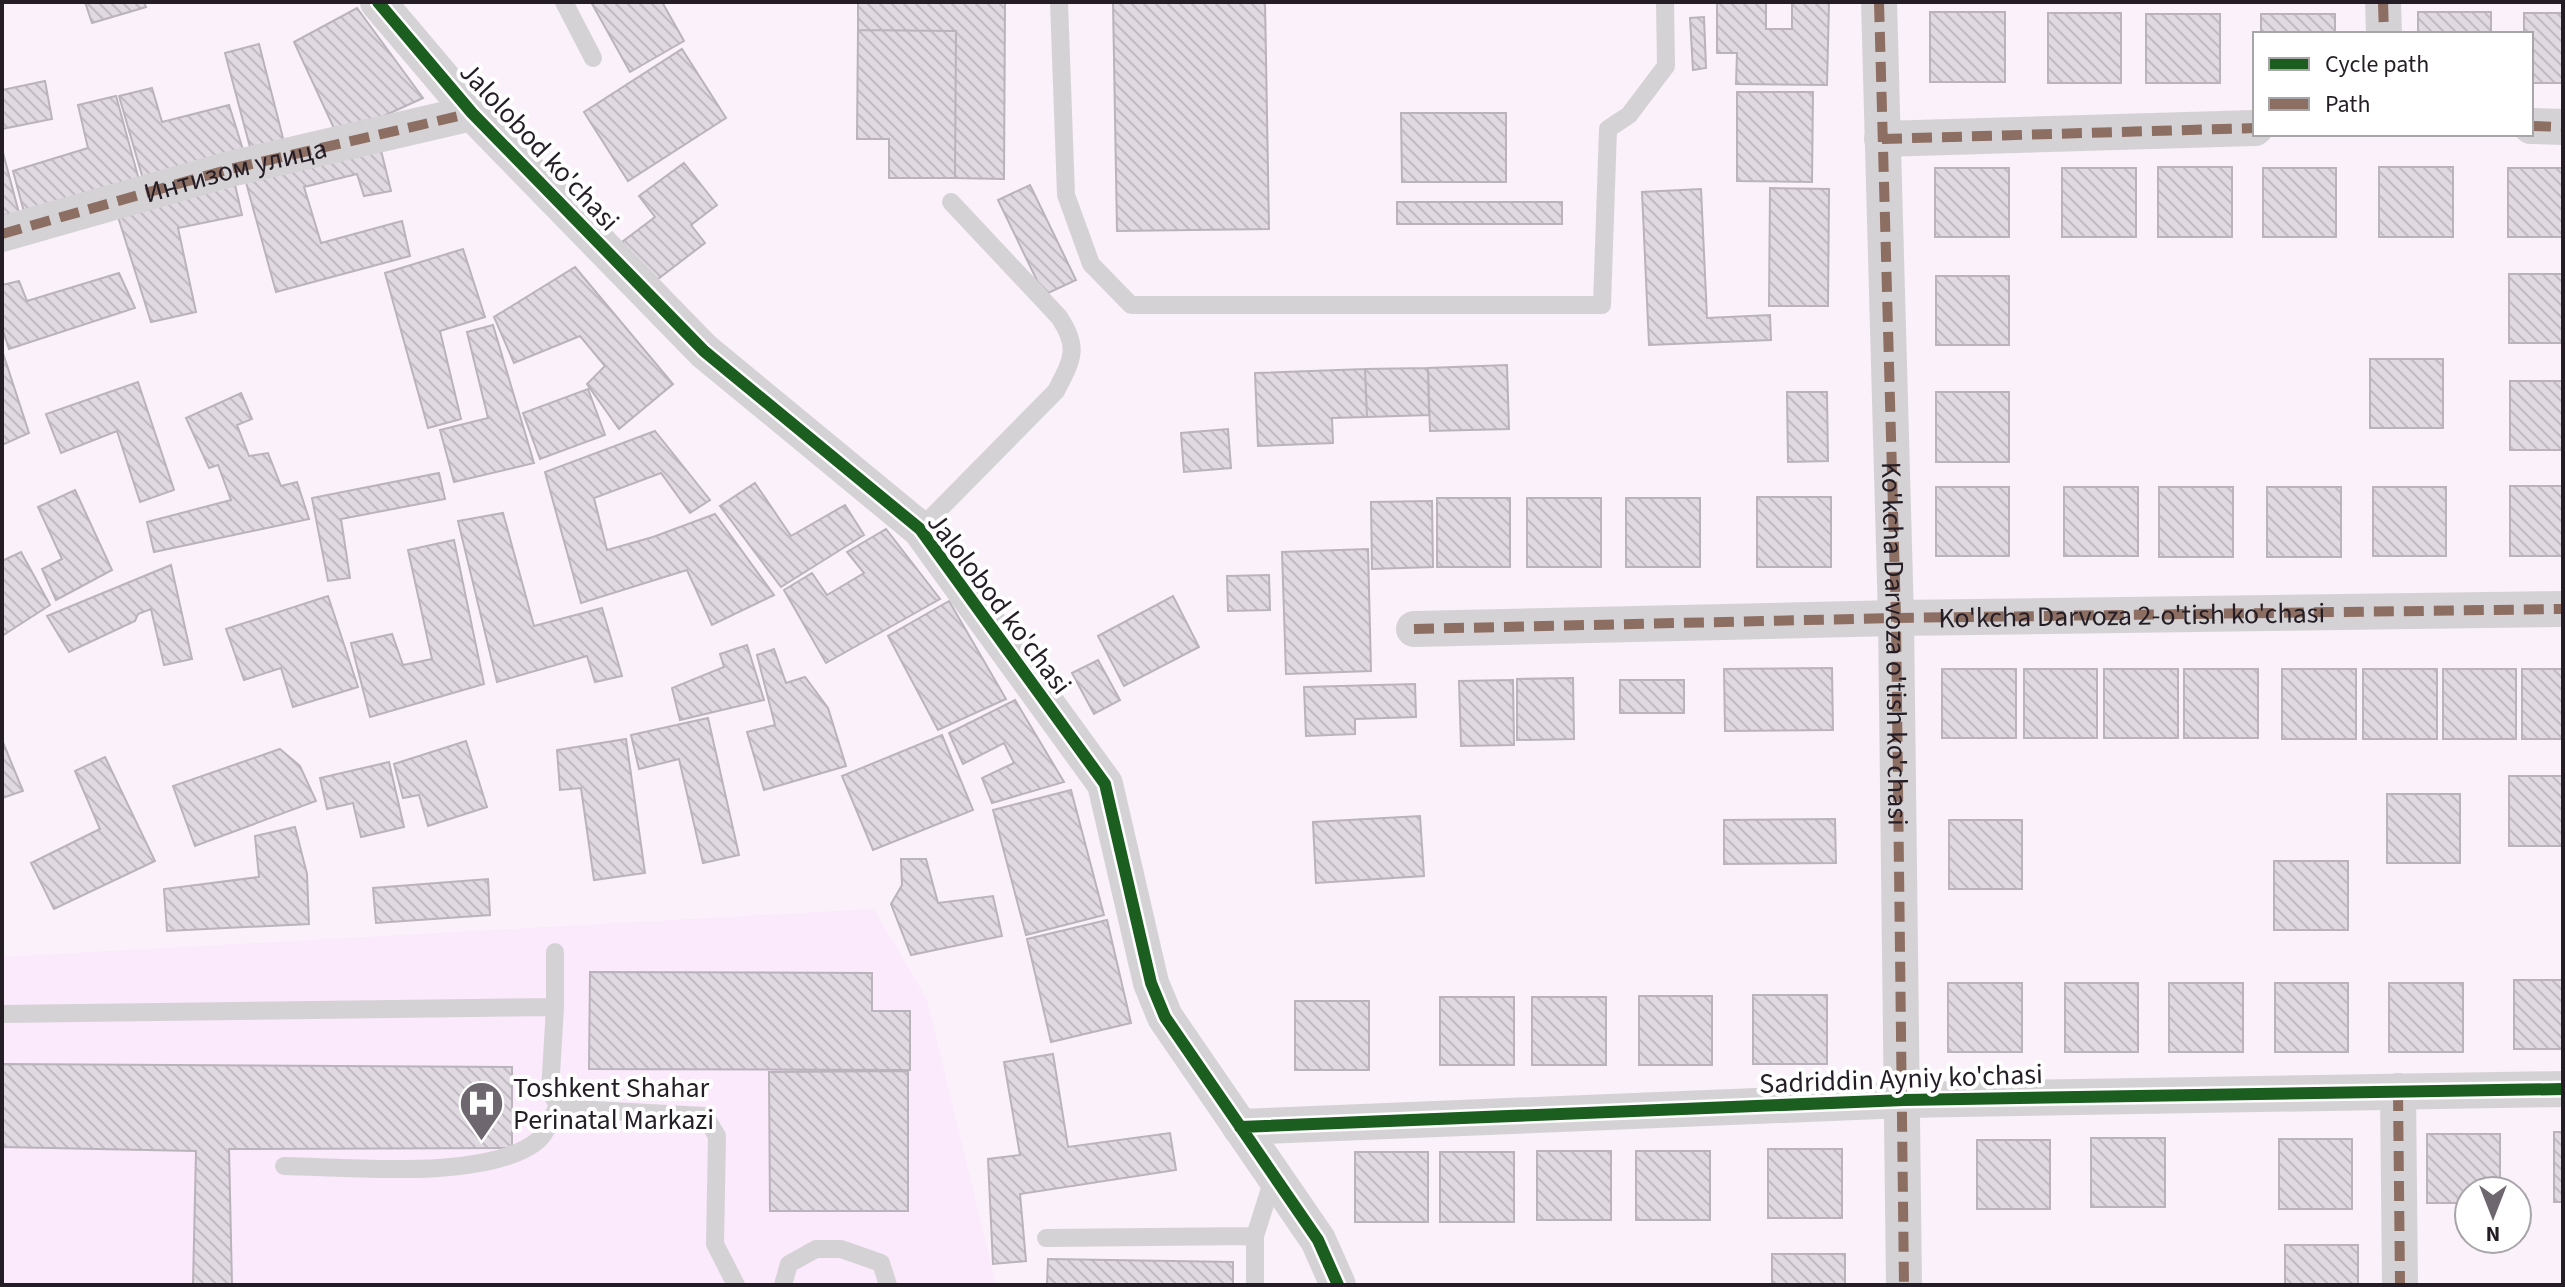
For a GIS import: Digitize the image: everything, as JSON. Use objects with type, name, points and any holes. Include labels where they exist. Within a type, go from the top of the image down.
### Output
[{"type":"street","name":"Jalolobod ko'chasi","points":[[378,2],[472,113],[704,351],[920,529],[1105,784],[1151,983],[1165,1017],[1318,1240],[1338,1285]]},
{"type":"street","name":"Ko'kcha Darvoza o'tish ko'chasi","points":[[1879,2],[1896,618],[1904,1285]]},
{"type":"street","points":[[2383,2],[2384,32]]},
{"type":"street","name":"Интизом улица","points":[[2,234],[230,169],[472,113]]},
{"type":"street","points":[[2533,126],[2563,127]]},
{"type":"street","points":[[1882,139],[2253,128]]},
{"type":"street","name":"Ko'kcha Darvoza 2-o'tish ko'chasi","points":[[1414,629],[1896,618],[2563,609]]},
{"type":"street","name":"Sadriddin Ayniy ko'chasi","points":[[1240,1127],[1904,1100],[2563,1089]]},
{"type":"street","points":[[2398,1091],[2400,1285]]},
{"type":"lane","points":[[564,2],[593,58]]},
{"type":"lane","points":[[1059,2],[1066,195],[1091,264],[1131,305],[1602,305],[1608,129],[1629,115],[1666,66],[1665,2]]},
{"type":"lane","points":[[920,529],[1056,391],[1070,364],[1072,337],[1059,317],[951,202]]},
{"type":"lane","points":[[555,952],[550,1091],[558,1106]]},
{"type":"lane","points":[[2,1014],[555,1007]]},
{"type":"lane","points":[[284,1166],[443,1168],[512,1157],[539,1140],[558,1106]]},
{"type":"lane","points":[[558,1106],[705,1116],[717,1136],[715,1244],[736,1285]]},
{"type":"lane","points":[[1255,1285],[1255,1236],[1274,1176]]},
{"type":"lane","points":[[1046,1238],[1255,1236]]},
{"type":"lane","points":[[783,1285],[789,1264],[816,1249],[841,1249],[881,1263],[888,1285]]},
{"type":"shaded area","name":"Toshkent Shahar Perinatal Markazi","points":[[874,909],[927,1000],[996,1285],[2,1285],[2,957]]},
{"type":"building","points":[[85,2],[144,2],[146,7],[92,23]]},
{"type":"building","points":[[591,2],[662,2],[684,41],[630,72]]},
{"type":"building","points":[[858,2],[1005,2],[1004,179],[955,178],[956,31],[858,30]]},
{"type":"building","points":[[1113,2],[1265,2],[1269,229],[1117,231]]},
{"type":"building","points":[[1717,2],[1766,2],[1766,29],[1792,29],[1792,2],[1829,2],[1827,85],[1736,84],[1737,53],[1717,53]]},
{"type":"building","points":[[357,8],[423,98],[338,137],[294,42]]},
{"type":"building","points":[[1930,12],[2005,12],[2005,82],[1930,82]]},
{"type":"building","points":[[2418,12],[2491,12],[2491,32],[2418,32]]},
{"type":"building","points":[[2048,13],[2121,13],[2121,83],[2048,83]]},
{"type":"building","points":[[2524,13],[2563,13],[2563,83],[2533,83],[2533,32],[2524,32]]},
{"type":"building","points":[[2146,14],[2220,14],[2220,83],[2146,83]]},
{"type":"building","points":[[2261,14],[2335,14],[2335,32],[2261,32]]},
{"type":"building","points":[[1704,17],[1706,68],[1693,70],[1690,18]]},
{"type":"building","points":[[858,30],[956,31],[955,178],[889,178],[889,139],[857,139]]},
{"type":"building","points":[[259,44],[284,142],[251,151],[225,53]]},
{"type":"building","points":[[682,49],[726,118],[628,181],[584,112]]},
{"type":"building","points":[[45,81],[52,119],[2,129],[2,90]]},
{"type":"building","points":[[152,88],[162,122],[229,105],[244,153],[143,179],[119,96]]},
{"type":"building","points":[[1737,92],[1813,92],[1812,182],[1737,181]]},
{"type":"building","points":[[116,96],[139,180],[24,212],[13,171],[88,148],[78,105]]},
{"type":"building","points":[[1401,113],[1506,113],[1506,182],[1402,182]]},
{"type":"building","points":[[378,138],[391,191],[364,196],[357,174],[304,187],[321,243],[402,221],[410,256],[276,292],[244,175]]},
{"type":"building","points":[[2,149],[19,213],[2,215]]},
{"type":"building","points":[[684,163],[717,205],[691,225],[705,243],[654,282],[622,242],[655,217],[639,196]]},
{"type":"building","points":[[2158,167],[2232,167],[2232,237],[2158,237]]},
{"type":"building","points":[[2379,167],[2453,167],[2453,237],[2379,237]]},
{"type":"building","points":[[1935,168],[2009,168],[2009,237],[1935,237]]},
{"type":"building","points":[[2062,168],[2136,168],[2136,237],[2062,237]]},
{"type":"building","points":[[2263,168],[2336,168],[2336,237],[2263,237]]},
{"type":"building","points":[[2508,168],[2563,168],[2563,237],[2508,237]]},
{"type":"building","points":[[233,176],[242,215],[178,228],[196,312],[151,322],[114,204]]},
{"type":"building","points":[[1030,185],[1076,280],[1044,295],[998,200]]},
{"type":"building","points":[[1770,188],[1829,189],[1828,306],[1769,306]]},
{"type":"building","points":[[1701,189],[1707,318],[1770,315],[1771,340],[1649,345],[1642,192]]},
{"type":"building","points":[[1397,202],[1562,202],[1562,224],[1397,224]]},
{"type":"building","points":[[463,249],[485,317],[440,331],[461,419],[428,428],[385,273]]},
{"type":"building","points":[[575,267],[673,384],[619,429],[587,384],[605,366],[580,336],[514,363],[494,317]]},
{"type":"building","points":[[119,273],[135,308],[9,349],[2,328],[2,285],[19,281],[27,301]]},
{"type":"building","points":[[2509,274],[2563,274],[2563,343],[2509,343]]},
{"type":"building","points":[[1936,276],[2009,276],[2009,345],[1936,345]]},
{"type":"building","points":[[493,325],[534,463],[454,482],[440,430],[488,418],[467,332]]},
{"type":"building","points":[[2,350],[29,433],[2,445]]},
{"type":"building","points":[[2370,359],[2443,359],[2443,428],[2370,428]]},
{"type":"building","points":[[1507,365],[1509,429],[1430,431],[1428,368]]},
{"type":"building","points":[[1428,368],[1429,415],[1367,417],[1365,369]]},
{"type":"building","points":[[1365,369],[1367,417],[1332,418],[1333,443],[1258,446],[1255,373]]},
{"type":"building","points":[[2510,381],[2563,381],[2563,450],[2510,450]]},
{"type":"building","points":[[138,382],[174,490],[140,502],[117,431],[61,453],[46,414]]},
{"type":"building","points":[[588,389],[605,435],[540,459],[523,413]]},
{"type":"building","points":[[1787,392],[1827,392],[1828,461],[1788,462]]},
{"type":"building","points":[[1936,392],[2009,392],[2009,462],[1936,462]]},
{"type":"building","points":[[241,393],[252,419],[237,425],[249,456],[268,453],[281,486],[297,482],[309,519],[154,552],[147,522],[231,500],[218,465],[209,468],[186,418]]},
{"type":"building","points":[[1228,429],[1231,468],[1184,472],[1181,433]]},
{"type":"building","points":[[655,431],[710,500],[690,513],[661,473],[594,498],[607,550],[715,514],[774,595],[712,625],[687,570],[581,603],[545,472]]},
{"type":"building","points":[[439,473],[445,499],[341,519],[350,578],[328,581],[312,498]]},
{"type":"building","points":[[755,483],[791,536],[845,505],[864,535],[781,587],[720,506]]},
{"type":"building","points":[[2510,486],[2563,486],[2563,556],[2510,556]]},
{"type":"building","points":[[1936,487],[2009,487],[2009,556],[1936,556]]},
{"type":"building","points":[[2064,487],[2138,487],[2138,556],[2064,556]]},
{"type":"building","points":[[2159,487],[2233,487],[2233,557],[2159,557]]},
{"type":"building","points":[[2267,487],[2341,487],[2341,557],[2267,557]]},
{"type":"building","points":[[2373,487],[2446,487],[2446,556],[2373,556]]},
{"type":"building","points":[[75,490],[112,570],[56,600],[42,569],[62,559],[38,507]]},
{"type":"building","points":[[1757,497],[1831,497],[1831,567],[1757,567]]},
{"type":"building","points":[[1437,498],[1510,498],[1510,567],[1437,567]]},
{"type":"building","points":[[1527,498],[1601,498],[1601,567],[1527,567]]},
{"type":"building","points":[[1626,498],[1700,498],[1700,567],[1626,567]]},
{"type":"building","points":[[1432,501],[1433,567],[1372,569],[1371,502]]},
{"type":"building","points":[[503,513],[534,626],[602,608],[622,676],[595,682],[587,656],[497,682],[458,521]]},
{"type":"building","points":[[886,529],[940,599],[826,663],[784,590],[812,573],[827,595],[864,573],[847,552]]},
{"type":"building","points":[[454,540],[484,684],[370,717],[351,643],[392,634],[403,665],[432,659],[408,550]]},
{"type":"building","points":[[1368,549],[1371,671],[1286,674],[1282,552]]},
{"type":"building","points":[[21,552],[50,605],[2,636],[2,561]]},
{"type":"building","points":[[171,565],[192,659],[164,665],[151,609],[138,614],[135,621],[69,652],[47,616]]},
{"type":"building","points":[[1269,575],[1270,610],[1228,611],[1227,576]]},
{"type":"building","points":[[328,596],[358,687],[293,707],[281,668],[244,680],[226,629]]},
{"type":"building","points":[[1173,596],[1199,647],[1124,686],[1098,636]]},
{"type":"building","points":[[949,601],[1006,699],[938,730],[888,636]]},
{"type":"building","points":[[747,645],[764,700],[680,720],[672,688],[724,667],[720,654]]},
{"type":"building","points":[[774,649],[786,683],[805,677],[828,708],[846,766],[764,790],[747,732],[775,725],[757,655]]},
{"type":"building","points":[[1098,660],[1120,700],[1094,714],[1072,673]]},
{"type":"building","points":[[1832,668],[1833,730],[1725,731],[1724,669]]},
{"type":"building","points":[[1942,669],[2016,669],[2016,738],[1942,738]]},
{"type":"building","points":[[2024,669],[2097,669],[2097,738],[2024,738]]},
{"type":"building","points":[[2104,669],[2178,669],[2178,738],[2104,738]]},
{"type":"building","points":[[2184,669],[2258,669],[2258,738],[2184,738]]},
{"type":"building","points":[[2282,669],[2356,669],[2356,739],[2282,739]]},
{"type":"building","points":[[2363,669],[2437,669],[2437,739],[2363,739]]},
{"type":"building","points":[[2443,669],[2516,669],[2516,739],[2443,739]]},
{"type":"building","points":[[2522,669],[2563,669],[2563,739],[2522,739]]},
{"type":"building","points":[[1573,678],[1574,739],[1517,740],[1517,679]]},
{"type":"building","points":[[1513,680],[1514,745],[1461,746],[1459,681]]},
{"type":"building","points":[[1620,680],[1684,680],[1684,713],[1620,713]]},
{"type":"building","points":[[1415,684],[1416,717],[1355,719],[1355,734],[1306,736],[1304,687]]},
{"type":"building","points":[[1015,700],[1064,782],[992,803],[982,778],[1014,763],[1004,743],[963,764],[949,733]]},
{"type":"building","points":[[708,718],[739,855],[703,863],[679,759],[639,769],[631,735]]},
{"type":"building","points":[[942,735],[973,810],[873,850],[842,776]]},
{"type":"building","points":[[626,739],[645,873],[594,880],[581,788],[560,790],[557,750]]},
{"type":"building","points":[[2,740],[23,791],[2,798]]},
{"type":"building","points":[[466,741],[487,807],[428,826],[419,795],[403,798],[394,764]]},
{"type":"building","points":[[280,749],[300,766],[316,801],[195,846],[173,786]]},
{"type":"building","points":[[105,757],[155,861],[54,909],[31,863],[100,829],[75,771]]},
{"type":"building","points":[[389,762],[404,827],[361,837],[353,803],[327,809],[320,778]]},
{"type":"building","points":[[2509,776],[2563,776],[2563,846],[2509,846]]},
{"type":"building","points":[[1071,790],[1104,915],[1026,935],[993,810]]},
{"type":"building","points":[[2387,794],[2460,794],[2460,863],[2387,863]]},
{"type":"building","points":[[1420,816],[1424,876],[1316,883],[1313,822]]},
{"type":"building","points":[[1835,819],[1836,863],[1724,864],[1724,820]]},
{"type":"building","points":[[1949,820],[2022,820],[2022,889],[1949,889]]},
{"type":"building","points":[[295,827],[307,874],[309,924],[167,931],[164,889],[259,877],[255,836]]},
{"type":"building","points":[[901,859],[926,859],[938,903],[993,896],[1002,936],[911,955],[891,904],[902,885]]},
{"type":"building","points":[[2274,861],[2348,861],[2348,930],[2274,930]]},
{"type":"building","points":[[488,879],[490,915],[376,923],[373,888]]},
{"type":"building","points":[[1107,920],[1131,1023],[1051,1042],[1027,939]]},
{"type":"building","points":[[590,972],[872,973],[872,1011],[910,1011],[910,1070],[589,1069]]},
{"type":"building","points":[[2514,980],[2563,980],[2563,1049],[2514,1049]]},
{"type":"building","points":[[1948,983],[2022,983],[2022,1052],[1948,1052]]},
{"type":"building","points":[[2065,983],[2138,983],[2138,1052],[2065,1052]]},
{"type":"building","points":[[2169,983],[2243,983],[2243,1052],[2169,1052]]},
{"type":"building","points":[[2275,983],[2348,983],[2348,1052],[2275,1052]]},
{"type":"building","points":[[2389,983],[2463,983],[2463,1052],[2389,1052]]},
{"type":"building","points":[[1753,995],[1827,995],[1827,1064],[1753,1064]]},
{"type":"building","points":[[1639,996],[1712,996],[1712,1065],[1639,1065]]},
{"type":"building","points":[[1440,997],[1514,997],[1514,1065],[1440,1065]]},
{"type":"building","points":[[1532,997],[1606,997],[1606,1065],[1532,1065]]},
{"type":"building","points":[[1295,1001],[1369,1001],[1369,1070],[1295,1070]]},
{"type":"building","points":[[1053,1054],[1068,1147],[1170,1133],[1176,1170],[1020,1194],[1026,1261],[993,1264],[988,1159],[1020,1155],[1004,1062]]},
{"type":"building","points":[[2,1064],[512,1067],[512,1148],[229,1149],[232,1285],[193,1285],[196,1151],[2,1147]]},
{"type":"building","points":[[908,1071],[908,1211],[770,1211],[769,1072]]},
{"type":"building","points":[[2554,1132],[2563,1132],[2563,1202],[2554,1202]]},
{"type":"building","points":[[2427,1134],[2500,1134],[2500,1175],[2453,1175],[2453,1203],[2427,1203]]},
{"type":"building","points":[[2091,1138],[2165,1138],[2165,1207],[2091,1207]]},
{"type":"building","points":[[2279,1139],[2352,1139],[2352,1209],[2279,1209]]},
{"type":"building","points":[[1977,1140],[2050,1140],[2050,1209],[1977,1209]]},
{"type":"building","points":[[1768,1149],[1842,1149],[1842,1218],[1768,1218]]},
{"type":"building","points":[[1537,1151],[1611,1151],[1611,1220],[1537,1220]]},
{"type":"building","points":[[1636,1151],[1710,1151],[1710,1220],[1636,1220]]},
{"type":"building","points":[[1355,1152],[1428,1152],[1428,1222],[1355,1222]]},
{"type":"building","points":[[1440,1152],[1514,1152],[1514,1222],[1440,1222]]},
{"type":"building","points":[[2285,1245],[2358,1245],[2358,1285],[2285,1285]]},
{"type":"building","points":[[1772,1254],[1845,1254],[1845,1285],[1772,1285]]},
{"type":"building","points":[[1048,1259],[1233,1262],[1233,1285],[1047,1285]]},
{"type":"marked path","points":[[1879,2],[1896,618],[1904,1285]]},
{"type":"marked path","points":[[2383,2],[2384,32]]},
{"type":"marked path","points":[[2,234],[230,169],[472,113]]},
{"type":"marked path","points":[[2533,126],[2563,127]]},
{"type":"marked path","points":[[1882,139],[2253,128]]},
{"type":"marked path","points":[[1414,629],[1896,618],[2563,609]]},
{"type":"marked path","points":[[2398,1091],[2400,1285]]},
{"type":"cycle path","points":[[378,2],[472,113],[704,351],[920,529],[1105,784],[1151,983],[1165,1017],[1318,1240],[1338,1285]]},
{"type":"cycle path","points":[[1240,1127],[1904,1100],[2563,1089]]},
{"type":"place","name":"Toshkent Shahar Perinatal Markazi","points":[[482,1142]]}]
